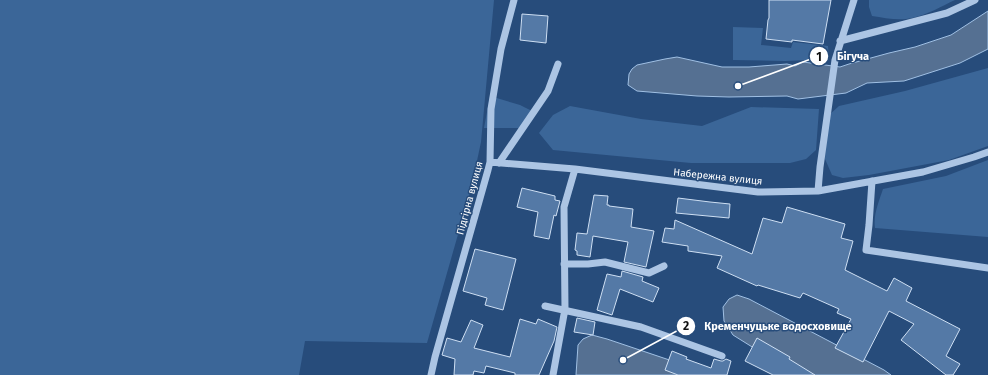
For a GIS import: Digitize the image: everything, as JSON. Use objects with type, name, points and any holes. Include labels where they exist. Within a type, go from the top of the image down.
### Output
[{"type":"street","name":"Підгірна вулиця","points":[[431,375],[490,162],[491,109],[501,49],[514,0]]},
{"type":"street","points":[[818,191],[835,60],[854,0]]},
{"type":"street","points":[[840,41],[947,13],[975,0]]},
{"type":"street","points":[[499,163],[548,91],[558,64]]},
{"type":"street","name":"Набережна вулиця","points":[[490,162],[575,169],[758,192],[818,191],[923,172],[988,152]]},
{"type":"street","points":[[553,375],[565,309],[564,207],[575,169]]},
{"type":"street","points":[[872,181],[866,250],[988,268]]},
{"type":"street","points":[[564,264],[605,262],[649,273],[664,266]]},
{"type":"street","points":[[545,306],[565,309],[641,327],[722,356]]},
{"type":"shaded area","points":[[0,0],[494,0],[481,142],[471,189],[427,343],[305,341],[299,375],[0,375]]},
{"type":"shaded area","points":[[869,0],[955,0],[923,15],[912,18],[892,19],[872,16],[869,7]]},
{"type":"shaded area","points":[[988,11],[988,49],[960,63],[904,81],[867,83],[846,93],[798,99],[787,96],[697,96],[637,91],[628,85],[629,74],[637,65],[677,57],[722,67],[749,67],[787,64],[795,66],[803,62],[840,67],[915,47],[951,35]]},
{"type":"shaded area","points":[[733,27],[763,28],[761,45],[791,48],[793,42],[828,46],[829,60],[822,65],[810,60],[733,60]]},
{"type":"shaded area","points":[[988,68],[988,146],[949,160],[869,175],[843,178],[832,175],[825,159],[826,129],[829,115],[839,106],[905,91]]},
{"type":"shaded area","points":[[490,96],[520,105],[534,112],[522,128],[484,128]]},
{"type":"shaded area","points":[[570,106],[641,119],[702,126],[751,107],[819,109],[816,150],[806,159],[790,163],[691,163],[553,150],[539,133],[553,115]]},
{"type":"shaded area","points":[[988,160],[988,237],[875,228],[878,203],[883,189],[946,176]]},
{"type":"shaded area","points":[[737,295],[749,299],[891,375],[797,375],[733,335],[724,321],[723,307],[729,299]]},
{"type":"shaded area","points":[[592,335],[714,375],[576,375],[578,345],[583,339]]},
{"type":"building","points":[[769,0],[831,0],[823,44],[792,40],[792,42],[766,39],[769,18]]},
{"type":"building","points":[[522,14],[548,16],[546,43],[520,40]]},
{"type":"building","points":[[522,188],[555,196],[555,200],[560,201],[556,216],[554,215],[549,239],[534,236],[538,212],[517,207]]},
{"type":"building","points":[[594,195],[608,196],[607,205],[609,206],[633,209],[631,227],[654,231],[646,267],[624,262],[628,242],[593,236],[590,257],[577,255],[577,251],[575,250],[577,233],[587,234]]},
{"type":"building","points":[[678,198],[730,204],[729,218],[676,213]]},
{"type":"building","points":[[787,207],[845,224],[841,238],[853,241],[845,270],[887,291],[894,278],[912,288],[906,301],[960,329],[946,356],[960,364],[953,375],[946,375],[901,340],[914,324],[889,311],[863,362],[835,348],[851,319],[837,313],[839,309],[803,293],[800,298],[758,285],[757,286],[717,268],[722,256],[688,251],[688,246],[662,242],[665,228],[674,229],[675,220],[752,254],[763,218],[782,223]]},
{"type":"building","points":[[475,249],[516,259],[503,310],[485,305],[487,298],[463,291]]},
{"type":"building","points":[[622,271],[643,277],[642,281],[659,288],[653,302],[620,289],[612,315],[597,310],[607,274],[621,277]]},
{"type":"building","points":[[577,318],[595,322],[593,335],[574,332]]},
{"type":"building","points":[[520,319],[536,324],[538,319],[557,327],[554,341],[539,375],[515,375],[515,373],[486,366],[484,373],[474,371],[473,375],[454,375],[455,359],[442,355],[447,338],[461,342],[471,320],[483,325],[474,348],[510,357]]},
{"type":"building","points":[[757,338],[790,357],[789,359],[815,375],[773,375],[745,361]]},
{"type":"building","points":[[672,351],[687,357],[686,359],[711,368],[714,359],[723,361],[726,359],[731,361],[727,375],[678,375],[665,370]]},
{"type":"place","name":"Бігуча","points":[[738,86]]},
{"type":"place","name":"Кременчуцьке водосховище","points":[[623,360]]}]
